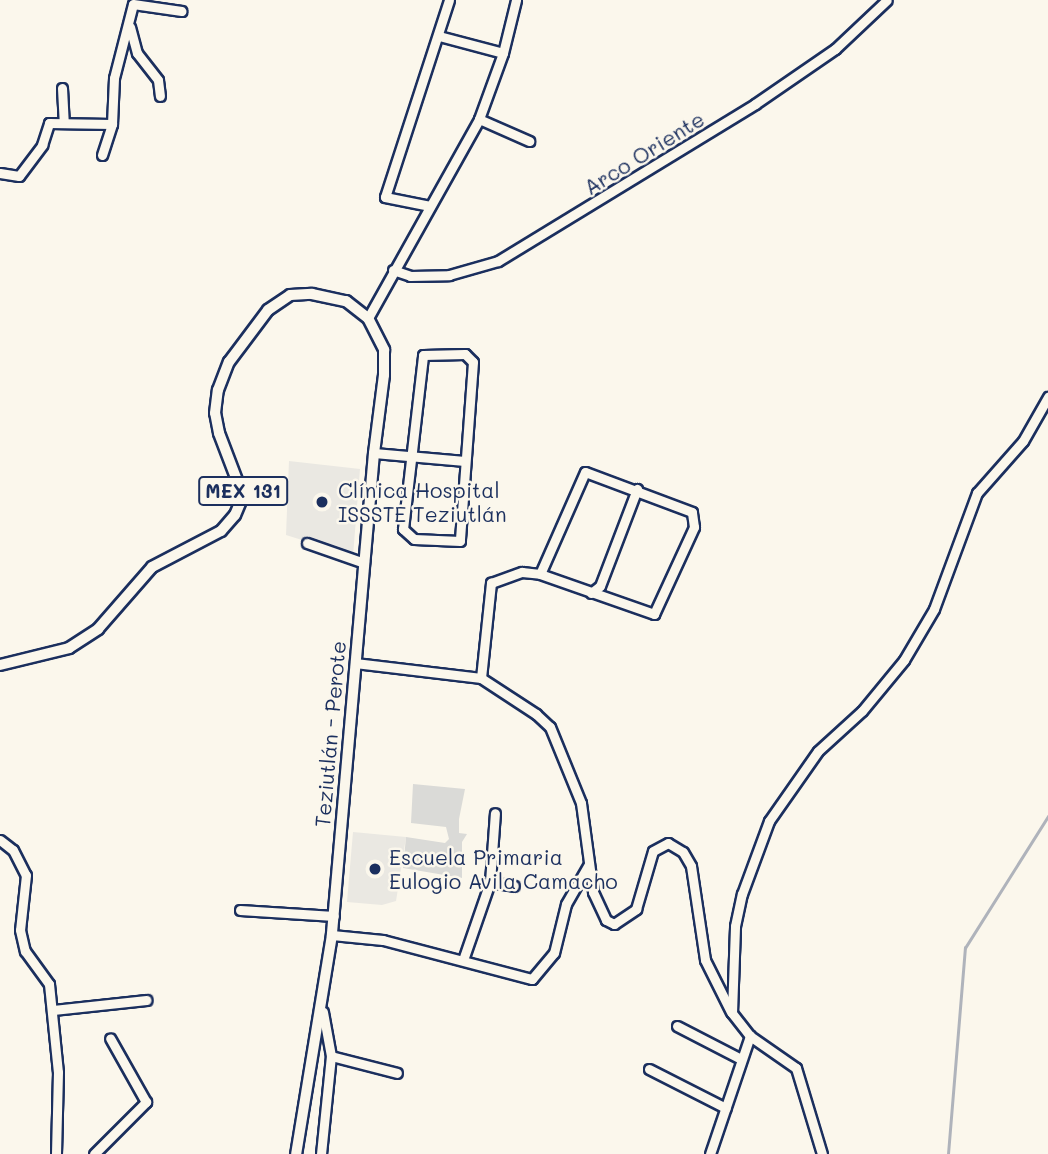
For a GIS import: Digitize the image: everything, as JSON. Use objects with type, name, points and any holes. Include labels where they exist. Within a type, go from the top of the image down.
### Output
[{"type":"main road","name":"MEX 131","points":[[0,665],[69,648],[98,629],[152,567],[221,531],[235,515],[243,496],[219,433],[215,413],[218,390],[229,362],[268,310],[290,295],[312,294],[346,301],[368,318]]},
{"type":"main road","name":"Teziutlán - Perote","points":[[296,1154],[323,1012],[332,935],[384,350],[368,318]]},
{"type":"street","points":[[430,206],[385,197],[449,0]]},
{"type":"street","points":[[368,318],[479,119],[503,53],[516,0]]},
{"type":"street","name":"Arco Oriente","points":[[393,270],[410,276],[449,275],[498,261],[755,104],[835,49],[887,0]]},
{"type":"street","points":[[102,155],[113,124],[114,78],[133,5],[180,11]]},
{"type":"street","points":[[130,22],[137,52],[158,80],[160,96]]},
{"type":"street","points":[[439,36],[503,53]]},
{"type":"street","points":[[62,88],[64,122]]},
{"type":"street","points":[[479,119],[529,141]]},
{"type":"street","points":[[0,173],[19,176],[42,145],[49,123],[113,124]]},
{"type":"street","points":[[423,355],[470,356],[460,541],[407,536],[403,529],[411,458],[423,355]]},
{"type":"street","points":[[732,1013],[735,926],[769,821],[818,751],[862,711],[904,660],[934,609],[976,493],[1023,441],[1048,397]]},
{"type":"street","points":[[374,453],[465,461]]},
{"type":"street","points":[[481,678],[491,583],[522,572],[540,574],[647,615],[659,610],[694,527],[692,512],[585,472],[540,574]]},
{"type":"street","points":[[591,593],[600,586],[636,489]]},
{"type":"street","points":[[307,543],[364,563]]},
{"type":"street","points":[[355,663],[481,678],[550,727],[581,803],[593,892],[606,920],[614,924],[636,909],[653,851],[668,843],[683,852],[691,866],[705,960],[732,1013],[750,1036],[796,1068],[822,1154]]},
{"type":"street","points":[[463,960],[490,883],[495,813]]},
{"type":"street","points":[[0,840],[13,850],[26,874],[20,930],[25,951],[49,984],[53,1010],[56,1154]]},
{"type":"street","points":[[332,935],[383,940],[532,979],[554,953],[566,904],[589,864]]},
{"type":"street","points":[[490,883],[513,886]]},
{"type":"street","points":[[240,910],[334,916]]},
{"type":"street","points":[[53,1010],[146,1000]]},
{"type":"street","points":[[321,1154],[331,1056],[323,1012]]},
{"type":"street","points":[[677,1026],[741,1059]]},
{"type":"street","points":[[710,1154],[750,1036]]},
{"type":"street","points":[[94,1154],[146,1102],[110,1038]]},
{"type":"street","points":[[331,1056],[397,1073]]},
{"type":"street","points":[[649,1069],[726,1108]]},
{"type":"shaded area","name":"Clínica Hospital ISSSTE Teziutlán","points":[[289,461],[360,469],[353,556],[286,535]]},
{"type":"shaded area","points":[[413,784],[465,789],[459,819],[459,833],[467,834],[462,842],[462,878],[403,868],[406,837],[445,843],[449,839],[446,827],[411,823]]},
{"type":"shaded area","name":"Escuela Primaria Eulogio Avila Camacho","points":[[353,832],[406,837],[396,901],[382,905],[347,902]]},
{"type":"waterway","points":[[948,1154],[965,948],[1048,816]]},
{"type":"place","name":"Clínica Hospital ISSSTE Teziutlán","points":[[322,502]]},
{"type":"place","name":"Escuela Primaria Eulogio Avila Camacho","points":[[375,869]]}]
